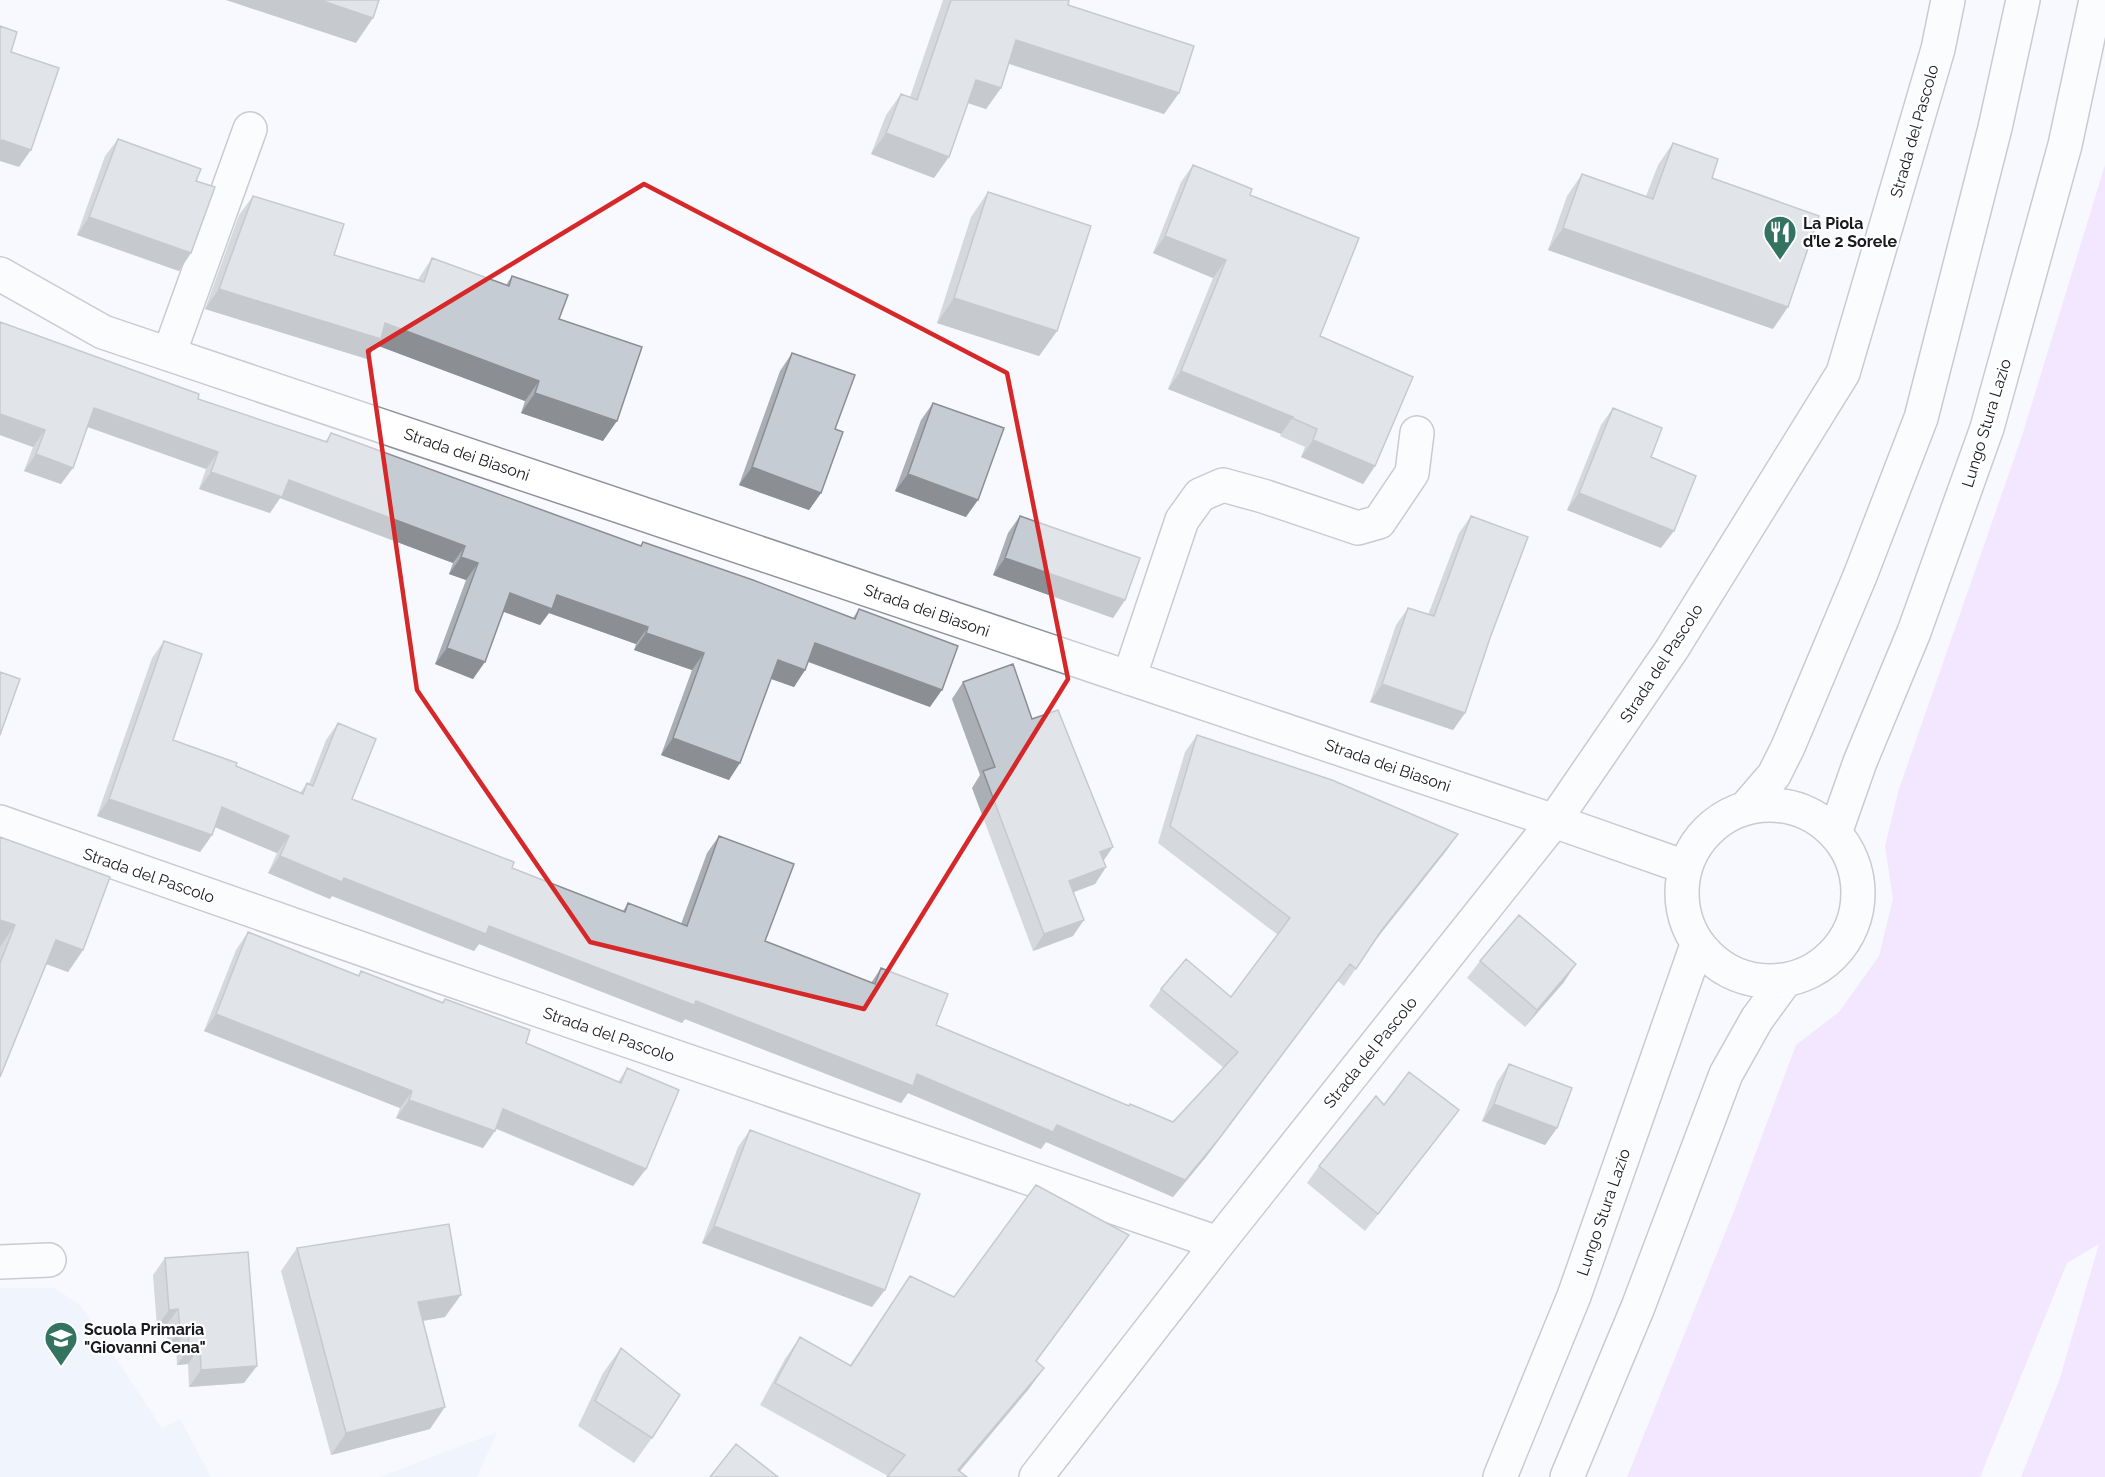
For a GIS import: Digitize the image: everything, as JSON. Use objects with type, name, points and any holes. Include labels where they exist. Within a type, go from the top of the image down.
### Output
[{"type":"street","name":"Strada del Pascolo","points":[[1036,1477],[1218,1243],[1554,821],[1672,649],[1843,373],[1938,50],[1948,0]]},
{"type":"street","points":[[1749,804],[1771,802],[1814,816],[1835,833],[1851,857],[1858,886],[1856,915],[1844,942],[1824,964],[1798,978],[1784,982],[1742,977],[1717,964],[1697,945],[1685,921],[1681,894],[1685,867],[1696,843],[1715,823],[1749,804],[1774,775],[1860,576],[1921,418],[1995,128],[2023,0]]},
{"type":"street","name":"Lungo Stura Lazio","points":[[1835,833],[1860,762],[1914,632],[1987,428],[2065,145],[2096,0]]},
{"type":"street","points":[[169,354],[250,129]]},
{"type":"street","name":"Strada dei Biasoni","points":[[0,274],[103,332],[1685,867]]},
{"type":"street","points":[[1129,678],[1182,520],[1200,495],[1223,485],[1358,528],[1379,522],[1412,473],[1417,433]]},
{"type":"street","name":"Strada del Pascolo","points":[[0,822],[422,970],[1218,1243]]},
{"type":"street","name":"Lungo Stura Lazio","points":[[1500,1477],[1574,1296],[1697,945]]},
{"type":"street","points":[[1567,1477],[1638,1307],[1726,1074],[1757,1019],[1784,982]]},
{"type":"street","points":[[0,1262],[49,1260]]},
{"type":"highlighted area","points":[[644,184],[1007,373],[1068,679],[864,1009],[590,942],[417,690],[368,351]]},
{"type":"shaded area","points":[[2105,165],[2105,1477],[2021,1477],[2059,1381],[2099,1244],[2067,1263],[1980,1477],[1627,1477],[1734,1211],[1796,1045],[1839,1012],[1879,956],[1893,899],[1885,846],[1899,789],[2022,436]]},
{"type":"shaded area","name":"Scuola Primaria \"Giovanni Cena\"","points":[[0,1288],[55,1288],[81,1306],[162,1428],[180,1419],[211,1477],[0,1477]]},
{"type":"shaded area","points":[[497,1432],[477,1477],[380,1477]]},
{"type":"building","points":[[320,0],[379,0],[373,18]]},
{"type":"building","points":[[951,0],[1069,0],[1068,5],[1194,46],[1179,93],[1016,40],[1001,88],[976,80],[949,157],[886,133],[901,94],[917,100]]},
{"type":"building","points":[[0,26],[17,32],[11,52],[59,68],[31,150],[2,140],[0,145]]},
{"type":"building","points":[[118,139],[201,169],[196,181],[215,187],[191,253],[89,217]]},
{"type":"building","points":[[1673,143],[1718,159],[1712,178],[1819,216],[1788,307],[1563,228],[1582,174],[1653,199]]},
{"type":"building","points":[[1193,165],[1252,189],[1250,195],[1359,238],[1320,336],[1413,377],[1375,466],[1313,440],[1317,429],[1293,417],[1181,371],[1226,260],[1165,236]]},
{"type":"building","points":[[988,192],[1091,226],[1057,331],[954,298]]},
{"type":"building","points":[[253,196],[344,224],[334,255],[424,282],[432,258],[509,286],[512,276],[568,295],[559,319],[642,347],[617,421],[535,393],[539,381],[385,323],[381,339],[219,289]]},
{"type":"building","points":[[0,322],[199,394],[198,399],[327,442],[331,433],[641,546],[643,542],[753,580],[855,619],[859,609],[958,646],[942,690],[815,643],[805,670],[778,660],[740,763],[673,738],[704,653],[646,633],[648,627],[557,595],[552,609],[510,593],[485,662],[447,648],[478,563],[461,557],[465,546],[289,480],[282,497],[211,472],[218,452],[94,408],[73,468],[36,454],[45,430],[0,414]]},
{"type":"building","points":[[792,353],[855,375],[835,429],[843,432],[821,493],[752,467]]},
{"type":"building","points":[[933,403],[1004,428],[978,500],[908,474]]},
{"type":"building","points":[[1613,408],[1662,428],[1651,457],[1696,476],[1674,531],[1579,493]]},
{"type":"building","points":[[1020,516],[1140,558],[1125,600],[1005,558]]},
{"type":"building","points":[[1471,516],[1528,537],[1465,713],[1382,684],[1408,608],[1434,616]]},
{"type":"building","points":[[164,641],[202,654],[173,740],[237,763],[236,766],[303,794],[307,783],[313,786],[338,723],[376,739],[352,799],[514,862],[512,868],[625,912],[628,903],[687,926],[719,836],[794,864],[765,941],[875,984],[881,968],[948,994],[936,1025],[1129,1106],[1130,1104],[1173,1122],[1238,1052],[1161,989],[1186,959],[1231,997],[1290,918],[1170,826],[1197,735],[1332,780],[1458,834],[1381,931],[1356,969],[1350,964],[1218,1140],[1185,1180],[1057,1125],[1053,1132],[917,1074],[913,1086],[696,1001],[694,1005],[489,926],[486,934],[344,878],[342,882],[280,856],[289,836],[222,807],[212,835],[109,799]]},
{"type":"building","points":[[1013,664],[1032,719],[1058,710],[1113,847],[1100,852],[1106,867],[1069,881],[1084,920],[1044,934],[983,771],[995,767],[963,682]]},
{"type":"building","points":[[0,672],[20,679],[0,735]]},
{"type":"building","points":[[0,837],[110,877],[83,950],[56,940],[0,1077],[0,963],[15,925],[0,920]]},
{"type":"building","points":[[1519,915],[1576,964],[1537,1010],[1480,961]]},
{"type":"building","points":[[248,932],[359,976],[361,971],[443,1003],[445,999],[530,1030],[526,1043],[621,1083],[627,1068],[679,1090],[646,1169],[503,1109],[495,1131],[409,1100],[412,1091],[216,1014]]},
{"type":"building","points":[[1509,1064],[1572,1088],[1557,1128],[1494,1104]]},
{"type":"building","points":[[1409,1072],[1459,1110],[1378,1214],[1319,1166],[1376,1096],[1384,1105]]},
{"type":"building","points":[[750,1130],[920,1194],[885,1290],[714,1226]]},
{"type":"building","points":[[1036,1185],[1129,1235],[1036,1361],[1044,1368],[958,1470],[967,1477],[887,1477],[905,1455],[775,1383],[800,1337],[851,1366],[910,1276],[954,1297]]},
{"type":"building","points":[[449,1224],[461,1295],[418,1302],[445,1407],[346,1433],[297,1248]]},
{"type":"building","points":[[248,1252],[257,1366],[201,1370],[200,1347],[189,1348],[188,1328],[180,1328],[178,1309],[169,1310],[165,1258]]},
{"type":"building","points":[[621,1348],[680,1395],[652,1438],[595,1401]]},
{"type":"building","points":[[736,1444],[778,1477],[710,1477]]},
{"type":"place","name":"La Piola d’le 2 Sorele","points":[[1780,261]]},
{"type":"place","name":"Scuola Primaria \"Giovanni Cena\"","points":[[61,1367]]}]
